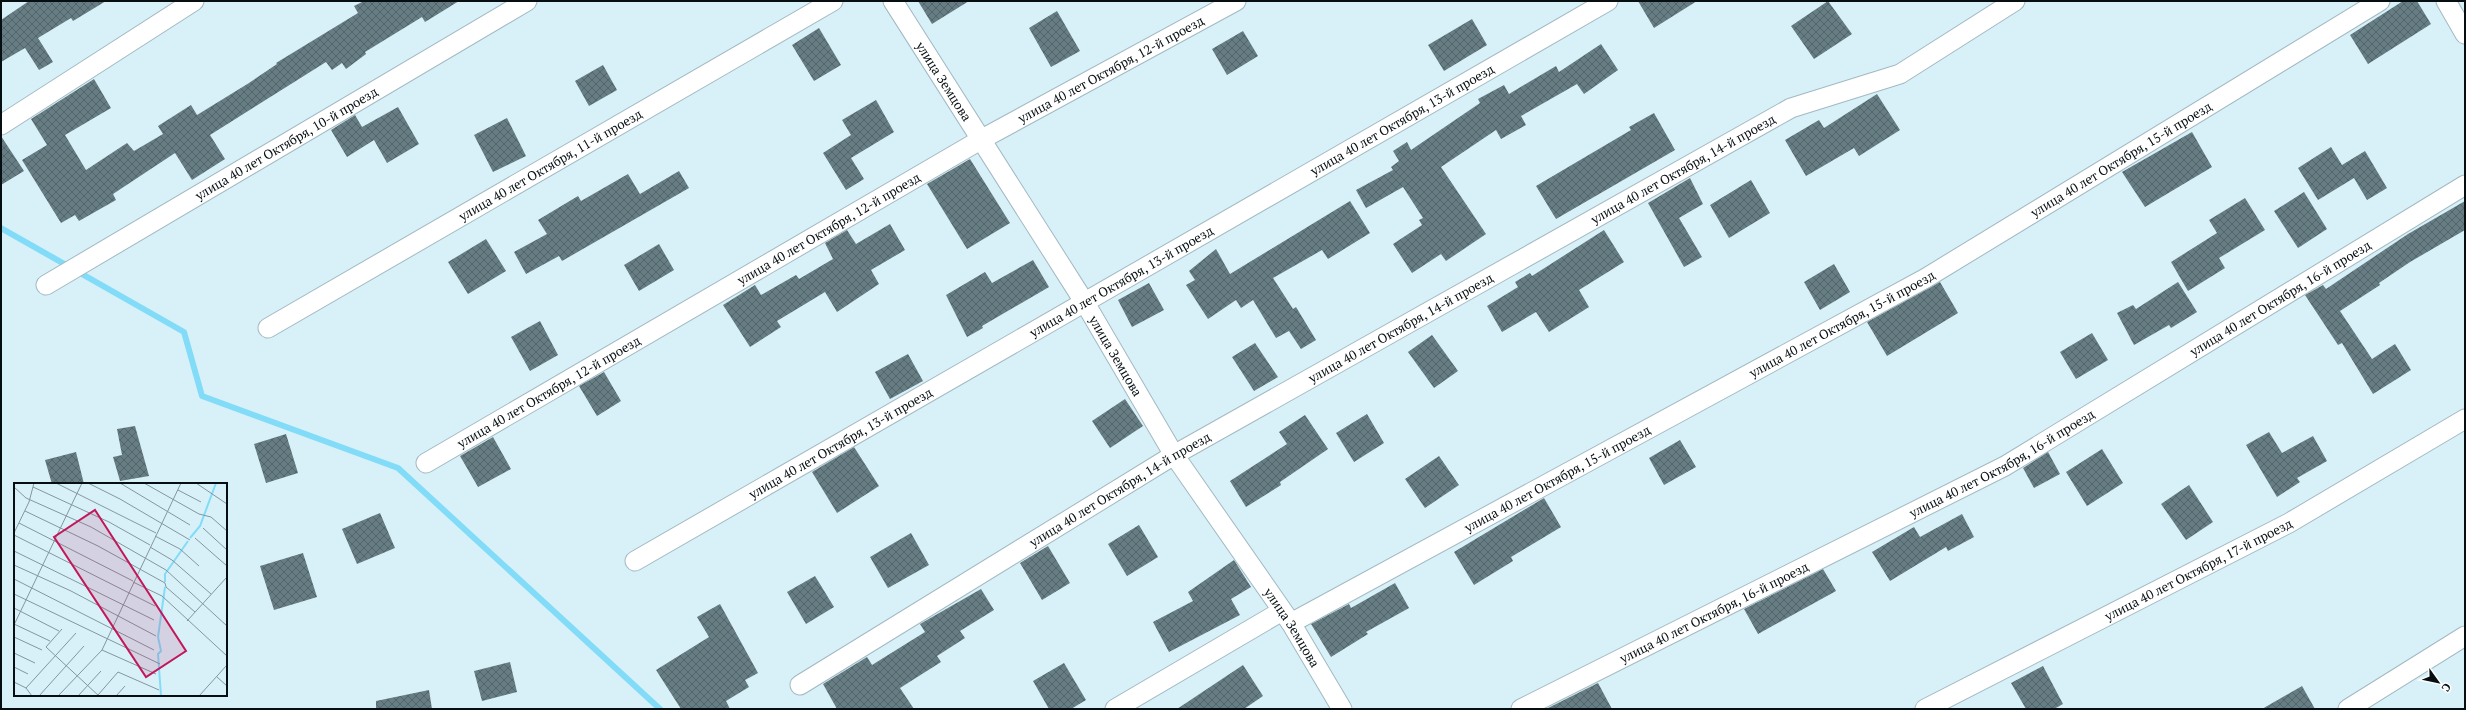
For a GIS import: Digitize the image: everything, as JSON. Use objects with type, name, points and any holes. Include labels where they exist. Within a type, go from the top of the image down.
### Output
[{"type":"street","points":[[1,124],[194,1]]},
{"type":"street","name":"улица 40 лет Октября, 10-й проезд","points":[[46,286],[527,1]]},
{"type":"street","name":"улица 40 лет Октября, 11-й проезд","points":[[268,328],[833,1]]},
{"type":"street","name":"улица Земцова","points":[[893,1],[1085,303],[1174,455],[1286,617],[1342,709]]},
{"type":"street","name":"улица 40 лет Октября, 12-й проезд","points":[[426,463],[982,139],[1236,1]]},
{"type":"street","name":"улица 40 лет Октября, 13-й проезд","points":[[635,561],[1608,1]]},
{"type":"street","name":"улица 40 лет Октября, 14-й проезд","points":[[800,685],[1174,455],[1791,108],[1900,74],[2015,1]]},
{"type":"street","name":"улица 40 лет Октября, 15-й проезд","points":[[1115,709],[1926,278],[2380,1]]},
{"type":"street","points":[[2446,1],[2465,34]]},
{"type":"street","name":"улица 40 лет Октября, 16-й проезд","points":[[1521,709],[2005,466],[2465,185]]},
{"type":"street","name":"улица 40 лет Октября, 17-й проезд","points":[[1925,709],[2289,523],[2465,419]]},
{"type":"street","points":[[2348,709],[2465,636]]},
{"type":"building","points":[[29,1],[106,1],[73,21],[71,18],[38,38],[53,62],[39,70],[25,48],[1,62],[1,20]]},
{"type":"building","points":[[364,1],[459,1],[425,22],[422,17],[365,52],[366,54],[346,69],[342,63],[332,70],[326,62],[210,135],[225,159],[192,180],[175,153],[113,194],[116,200],[79,221],[75,215],[61,223],[22,160],[47,145],[31,119],[94,79],[111,108],[65,135],[86,170],[127,143],[134,151],[163,134],[158,126],[191,105],[197,115],[249,83],[277,64],[276,63],[358,13],[354,6]]},
{"type":"building","points":[[918,1],[969,1],[932,24]]},
{"type":"building","points":[[1638,1],[1697,1],[1654,28]]},
{"type":"building","points":[[1828,1],[1852,34],[1814,59],[1791,26]]},
{"type":"building","points":[[2403,1],[2417,1],[2431,24],[2368,64],[2350,35]]},
{"type":"building","points":[[1057,11],[1080,51],[1051,67],[1029,28]]},
{"type":"building","points":[[1472,19],[1487,45],[1444,71],[1428,45]]},
{"type":"building","points":[[819,28],[841,65],[814,81],[792,45]]},
{"type":"building","points":[[1243,31],[1258,56],[1227,75],[1212,49]]},
{"type":"building","points":[[1601,44],[1618,70],[1584,94],[1577,84],[1521,116],[1526,125],[1501,139],[1496,130],[1441,167],[1486,234],[1446,261],[1441,254],[1412,273],[1393,244],[1422,225],[1419,220],[1423,218],[1403,187],[1366,208],[1356,190],[1393,170],[1391,167],[1399,161],[1393,151],[1407,142],[1411,150],[1480,103],[1478,99],[1504,85],[1509,94],[1556,66],[1559,72]]},
{"type":"building","points":[[603,65],[617,90],[589,106],[575,81]]},
{"type":"building","points":[[1877,94],[1900,130],[1859,156],[1854,148],[1806,176],[1785,140],[1819,120],[1824,128]]},
{"type":"building","points":[[876,100],[894,132],[851,158],[864,179],[846,190],[823,153],[851,135],[842,120]]},
{"type":"building","points":[[398,107],[419,144],[387,163],[374,140],[347,157],[331,130],[355,115],[362,127]]},
{"type":"building","points":[[1654,113],[1675,150],[1556,219],[1536,186],[1631,130],[1629,127]]},
{"type":"building","points":[[507,118],[526,156],[493,172],[474,135]]},
{"type":"building","points":[[2192,132],[2212,167],[2145,207],[2122,172]]},
{"type":"building","points":[[1,136],[24,171],[1,185]]},
{"type":"building","points":[[2331,147],[2342,165],[2365,151],[2387,188],[2367,200],[2354,178],[2318,200],[2298,168]]},
{"type":"building","points":[[970,159],[1010,223],[967,249],[927,184]]},
{"type":"building","points":[[679,171],[689,188],[562,261],[559,256],[526,274],[514,252],[547,234],[538,220],[578,196],[581,201],[628,174],[640,194]]},
{"type":"building","points":[[1690,178],[1703,204],[1679,218],[1702,257],[1684,267],[1648,203]]},
{"type":"building","points":[[1751,180],[1770,213],[1729,238],[1710,205]]},
{"type":"building","points":[[2304,192],[2327,229],[2298,248],[2274,211]]},
{"type":"building","points":[[2245,198],[2265,230],[2219,258],[2225,268],[2188,291],[2171,262],[2217,233],[2209,220]]},
{"type":"building","points":[[1350,201],[1370,233],[1328,259],[1322,250],[1273,278],[1293,309],[1296,307],[1316,340],[1301,349],[1289,331],[1276,338],[1253,300],[1241,308],[1236,300],[1208,319],[1186,285],[1195,280],[1189,271],[1216,249],[1230,274]]},
{"type":"building","points":[[2465,201],[2465,230],[2410,262],[2379,283],[2380,285],[2340,311],[2372,359],[2395,344],[2411,370],[2373,394],[2342,343],[2338,345],[2305,295],[2323,285],[2326,289],[2408,234]]},
{"type":"building","points":[[890,224],[905,250],[871,270],[879,284],[837,312],[825,292],[777,321],[781,327],[750,347],[723,305],[755,285],[761,295],[796,275],[799,279],[833,259],[825,243],[847,230],[856,244]]},
{"type":"building","points":[[1604,230],[1624,262],[1579,290],[1589,307],[1549,332],[1536,312],[1502,332],[1487,306],[1518,287],[1515,282],[1530,273],[1532,276]]},
{"type":"building","points":[[486,239],[506,271],[468,294],[448,262]]},
{"type":"building","points":[[659,244],[674,270],[639,291],[624,265]]},
{"type":"building","points":[[1033,260],[1049,287],[982,326],[983,328],[967,337],[946,295],[985,272],[992,283]]},
{"type":"building","points":[[1834,264],[1850,292],[1820,310],[1804,282]]},
{"type":"building","points":[[1940,282],[1958,313],[1887,356],[1867,322]]},
{"type":"building","points":[[2178,282],[2197,312],[2171,328],[2169,325],[2134,345],[2117,313],[2133,305],[2136,309]]},
{"type":"building","points":[[1149,283],[1164,310],[1132,327],[1118,300]]},
{"type":"building","points":[[540,321],[558,355],[530,371],[511,337]]},
{"type":"building","points":[[2092,333],[2108,360],[2076,379],[2060,352]]},
{"type":"building","points":[[1432,335],[1458,371],[1434,388],[1408,352]]},
{"type":"building","points":[[1255,343],[1278,377],[1254,391],[1232,357]]},
{"type":"building","points":[[908,354],[923,381],[890,399],[875,372]]},
{"type":"building","points":[[604,372],[621,401],[597,416],[579,386]]},
{"type":"building","points":[[1125,399],[1143,426],[1110,448],[1092,421]]},
{"type":"building","points":[[1367,414],[1384,443],[1354,462],[1336,433]]},
{"type":"building","points":[[1305,415],[1328,449],[1280,482],[1281,485],[1246,507],[1230,481],[1287,444],[1279,432]]},
{"type":"building","points":[[135,426],[149,476],[120,481],[113,457],[122,455],[117,429]]},
{"type":"building","points":[[2269,432],[2282,453],[2313,436],[2327,461],[2297,478],[2300,482],[2277,497],[2246,445]]},
{"type":"building","points":[[286,434],[298,473],[266,483],[254,444]]},
{"type":"building","points":[[493,437],[511,469],[478,487],[460,456]]},
{"type":"building","points":[[1680,440],[1696,467],[1664,485],[1649,458]]},
{"type":"building","points":[[854,447],[879,486],[837,513],[812,472]]},
{"type":"building","points":[[2102,449],[2123,483],[2087,506],[2066,472]]},
{"type":"building","points":[[76,452],[84,483],[52,483],[45,460]]},
{"type":"building","points":[[2048,452],[2060,474],[2034,488],[2023,468]]},
{"type":"building","points":[[1439,456],[1459,485],[1425,508],[1405,479]]},
{"type":"building","points":[[2189,485],[2213,522],[2186,540],[2161,504]]},
{"type":"building","points":[[1544,498],[1561,527],[1511,557],[1513,561],[1474,585],[1454,552]]},
{"type":"building","points":[[380,513],[395,548],[357,564],[342,529]]},
{"type":"building","points":[[1962,514],[1974,537],[1948,551],[1946,547],[1890,581],[1872,552],[1914,527],[1920,537]]},
{"type":"building","points":[[1139,525],[1158,557],[1127,576],[1108,544]]},
{"type":"building","points":[[911,533],[929,565],[888,588],[870,557]]},
{"type":"building","points":[[1048,546],[1070,583],[1042,600],[1020,563]]},
{"type":"building","points":[[303,553],[317,597],[274,610],[260,566]]},
{"type":"building","points":[[1234,560],[1251,587],[1231,599],[1240,615],[1169,652],[1153,622],[1193,601],[1188,592]]},
{"type":"building","points":[[1823,569],[1836,591],[1758,634],[1744,609]]},
{"type":"building","points":[[815,576],[834,607],[806,624],[787,592]]},
{"type":"building","points":[[1395,583],[1409,608],[1366,632],[1368,634],[1331,657],[1311,624],[1349,604],[1351,608]]},
{"type":"building","points":[[981,589],[994,610],[960,631],[965,638],[937,656],[941,662],[900,688],[914,709],[837,709],[823,684],[867,657],[872,665],[925,632],[920,624]]},
{"type":"building","points":[[720,604],[758,673],[745,680],[749,687],[726,701],[730,709],[681,709],[656,670],[709,637],[697,617]]},
{"type":"building","points":[[510,662],[517,692],[482,701],[474,671]]},
{"type":"building","points":[[1064,663],[1086,700],[1071,709],[1049,709],[1033,681]]},
{"type":"building","points":[[1243,665],[1263,696],[1244,709],[1177,709]]},
{"type":"building","points":[[2043,666],[2063,704],[2054,709],[2026,709],[2011,683]]},
{"type":"building","points":[[1598,683],[1612,709],[1546,709]]},
{"type":"building","points":[[2302,686],[2315,709],[2262,709]]},
{"type":"building","points":[[429,690],[432,709],[376,709],[376,701]]},
{"type":"waterway","points":[[1,228],[184,332],[202,396],[398,468],[660,709]]}]
